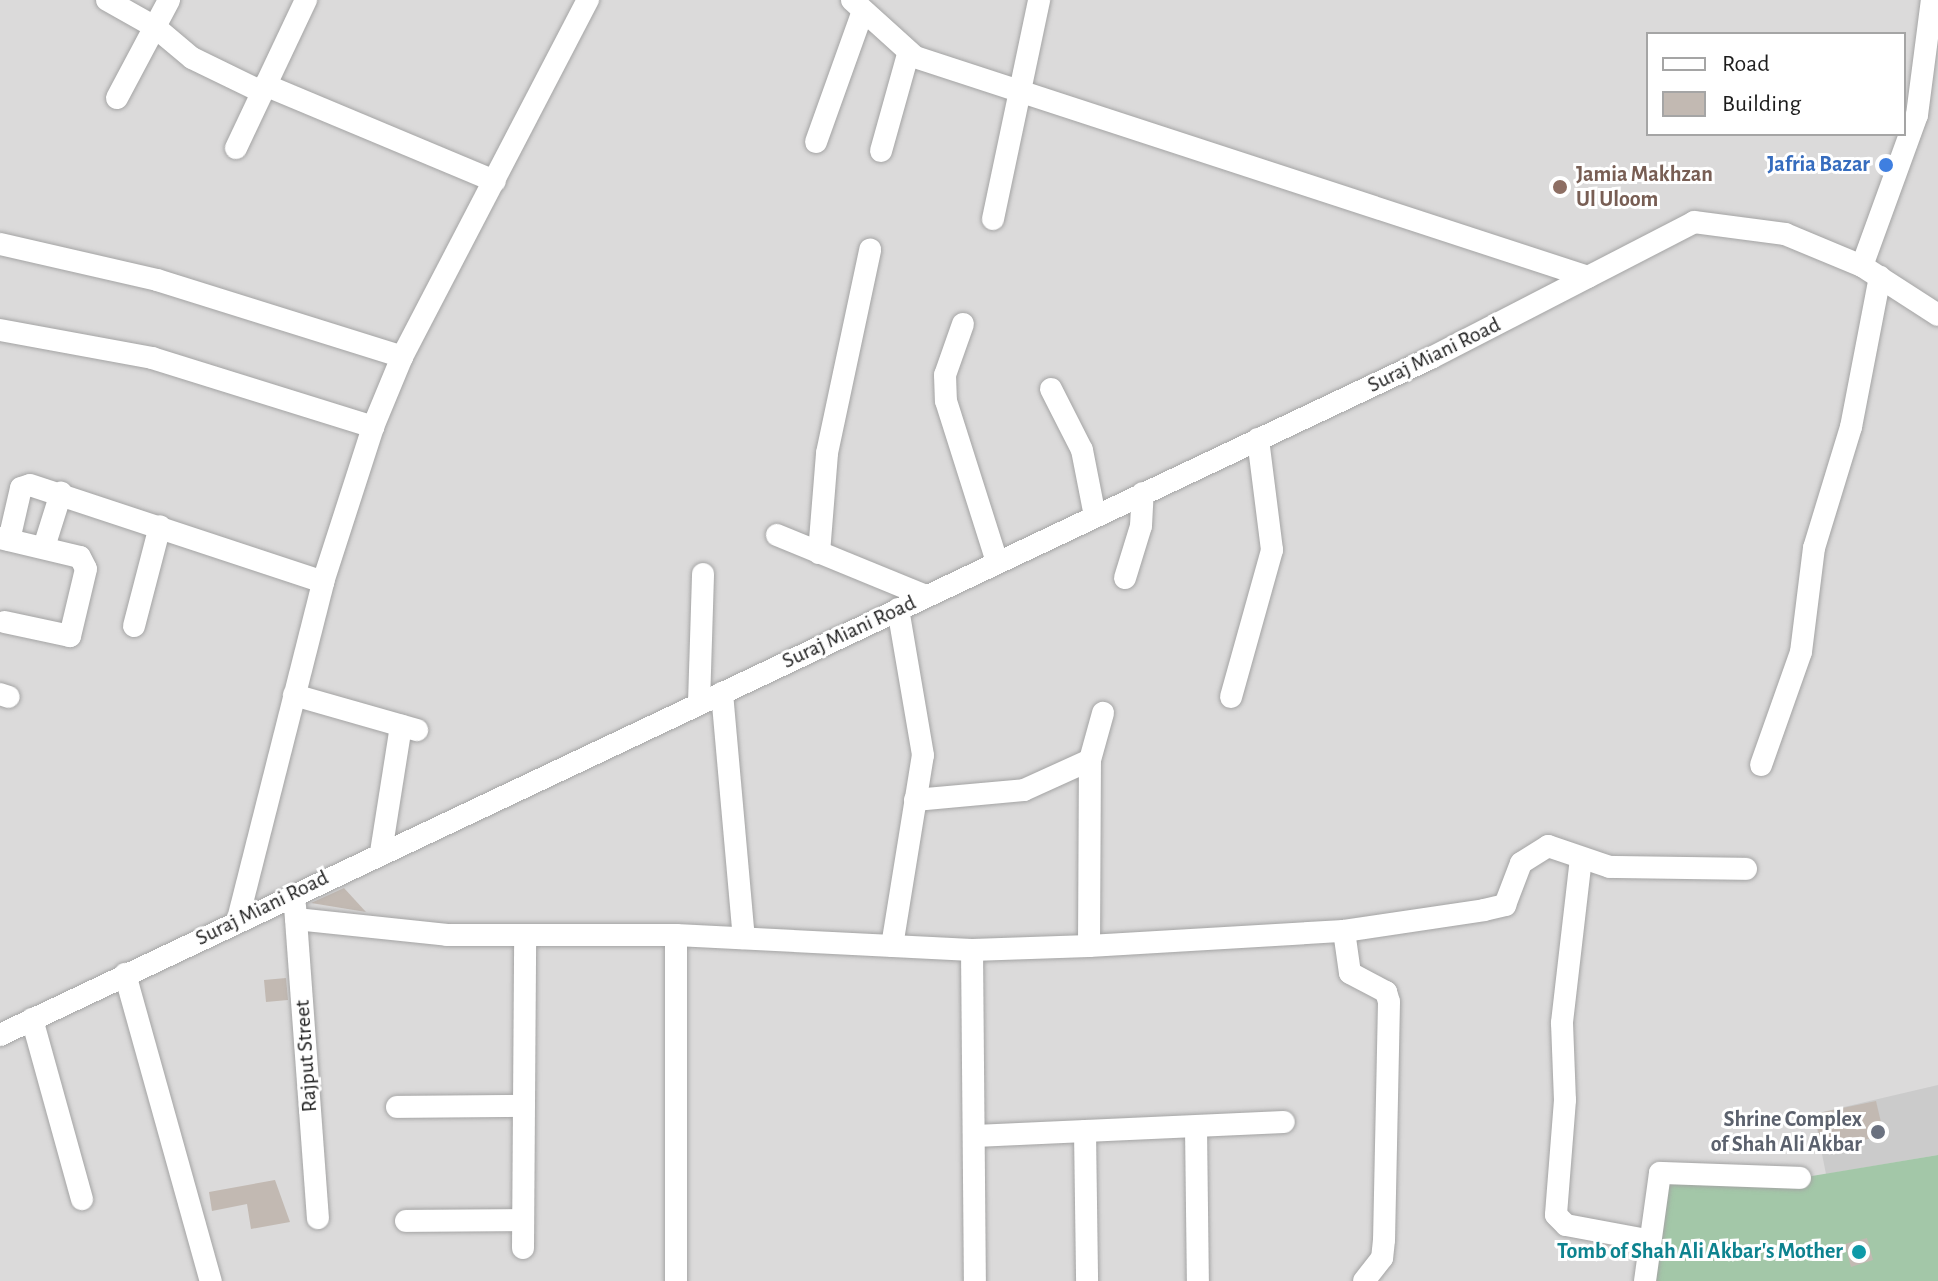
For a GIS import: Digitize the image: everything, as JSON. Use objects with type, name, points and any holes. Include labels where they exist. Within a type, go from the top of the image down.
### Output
[{"type":"street","points":[[107,0],[155,27],[186,55],[495,181]]},
{"type":"street","points":[[117,98],[169,0]]},
{"type":"street","points":[[236,148],[306,0]]},
{"type":"street","points":[[238,919],[323,582],[373,427],[402,357],[588,0]]},
{"type":"street","points":[[993,219],[1016,92],[1039,0]]},
{"type":"street","points":[[1761,765],[1801,652],[1814,548],[1851,427],[1871,272],[1917,115],[1934,38],[1932,0]]},
{"type":"street","points":[[816,142],[857,5],[908,54],[1016,92],[1588,277]]},
{"type":"street","points":[[881,151],[908,54]]},
{"type":"street","name":"Suraj Miani Road","points":[[0,1035],[238,919],[1258,439],[1694,222],[1785,234],[1871,272]]},
{"type":"street","points":[[0,244],[157,280],[402,357]]},
{"type":"street","points":[[819,553],[827,453],[870,250]]},
{"type":"street","points":[[1871,272],[1938,315]]},
{"type":"street","points":[[963,324],[945,375],[946,401],[997,562]]},
{"type":"street","points":[[0,330],[152,358],[373,427]]},
{"type":"street","points":[[1051,389],[1082,450],[1095,516]]},
{"type":"street","points":[[1231,697],[1272,550],[1258,439]]},
{"type":"street","points":[[4,622],[61,636],[73,632],[84,562],[44,547],[5,539],[23,485],[61,493],[323,582]]},
{"type":"street","points":[[44,547],[61,493]]},
{"type":"street","points":[[1125,578],[1141,526],[1143,493]]},
{"type":"street","points":[[134,626],[160,526]]},
{"type":"street","points":[[777,535],[926,596]]},
{"type":"street","points":[[699,703],[703,574]]},
{"type":"street","points":[[892,946],[915,800],[922,723],[898,609]]},
{"type":"street","points":[[722,693],[744,938]]},
{"type":"street","points":[[294,695],[409,728],[381,852]]},
{"type":"street","points":[[1089,946],[1090,760],[1103,713]]},
{"type":"street","points":[[915,800],[1024,790],[1090,760]]},
{"type":"street","points":[[296,919],[380,932],[676,935],[972,950],[1089,946],[1344,931],[1505,905],[1529,856],[1548,846],[1610,867],[1746,869]]},
{"type":"street","points":[[1581,858],[1562,1023],[1565,1100],[1556,1215],[1566,1225],[1647,1240]]},
{"type":"street","name":"Rajput Street","points":[[294,893],[318,1218]]},
{"type":"street","points":[[1344,931],[1350,973],[1386,992],[1389,1002],[1383,1249],[1364,1281]]},
{"type":"street","points":[[523,1248],[525,935]]},
{"type":"street","points":[[676,935],[676,1281]]},
{"type":"street","points":[[972,950],[975,1281]]},
{"type":"street","points":[[125,974],[211,1281]]},
{"type":"street","points":[[32,1019],[82,1199]]},
{"type":"street","points":[[397,1107],[524,1106]]},
{"type":"street","points":[[975,1136],[1284,1122]]},
{"type":"street","points":[[1196,1127],[1198,1281]]},
{"type":"street","points":[[1085,1131],[1087,1281]]},
{"type":"street","points":[[1645,1281],[1647,1240],[1660,1173],[1800,1178]]},
{"type":"street","points":[[406,1221],[523,1220]]},
{"type":"shaded area","points":[[0,0],[1938,0],[1938,1281],[0,1281]]},
{"type":"shaded area","name":"Shrine Complex of Shah Ali Akbar","points":[[1938,1085],[1938,1155],[1826,1174],[1814,1114]]},
{"type":"green space","points":[[1938,1155],[1938,1281],[1645,1281],[1660,1173],[1800,1178]]},
{"type":"building","points":[[344,888],[366,912],[311,903]]},
{"type":"building","points":[[286,978],[288,1000],[266,1002],[264,980]]},
{"type":"building","points":[[1876,1101],[1884,1135],[1823,1150],[1814,1114]]},
{"type":"building","points":[[275,1180],[290,1222],[251,1229],[247,1204],[212,1211],[209,1192]]},
{"type":"building","name":"Tomb of Shah Ali Akbar's Mother","points":[[1867,1238],[1873,1260],[1851,1267],[1845,1244]]},
{"type":"place","name":"Jafria Bazar","points":[[1886,165]]},
{"type":"place","name":"Jamia Makhzan Ul Uloom","points":[[1560,187]]},
{"type":"place","name":"Shrine Complex of Shah Ali Akbar","points":[[1878,1132]]},
{"type":"place","name":"Tomb of Shah Ali Akbar's Mother","points":[[1859,1252]]}]
